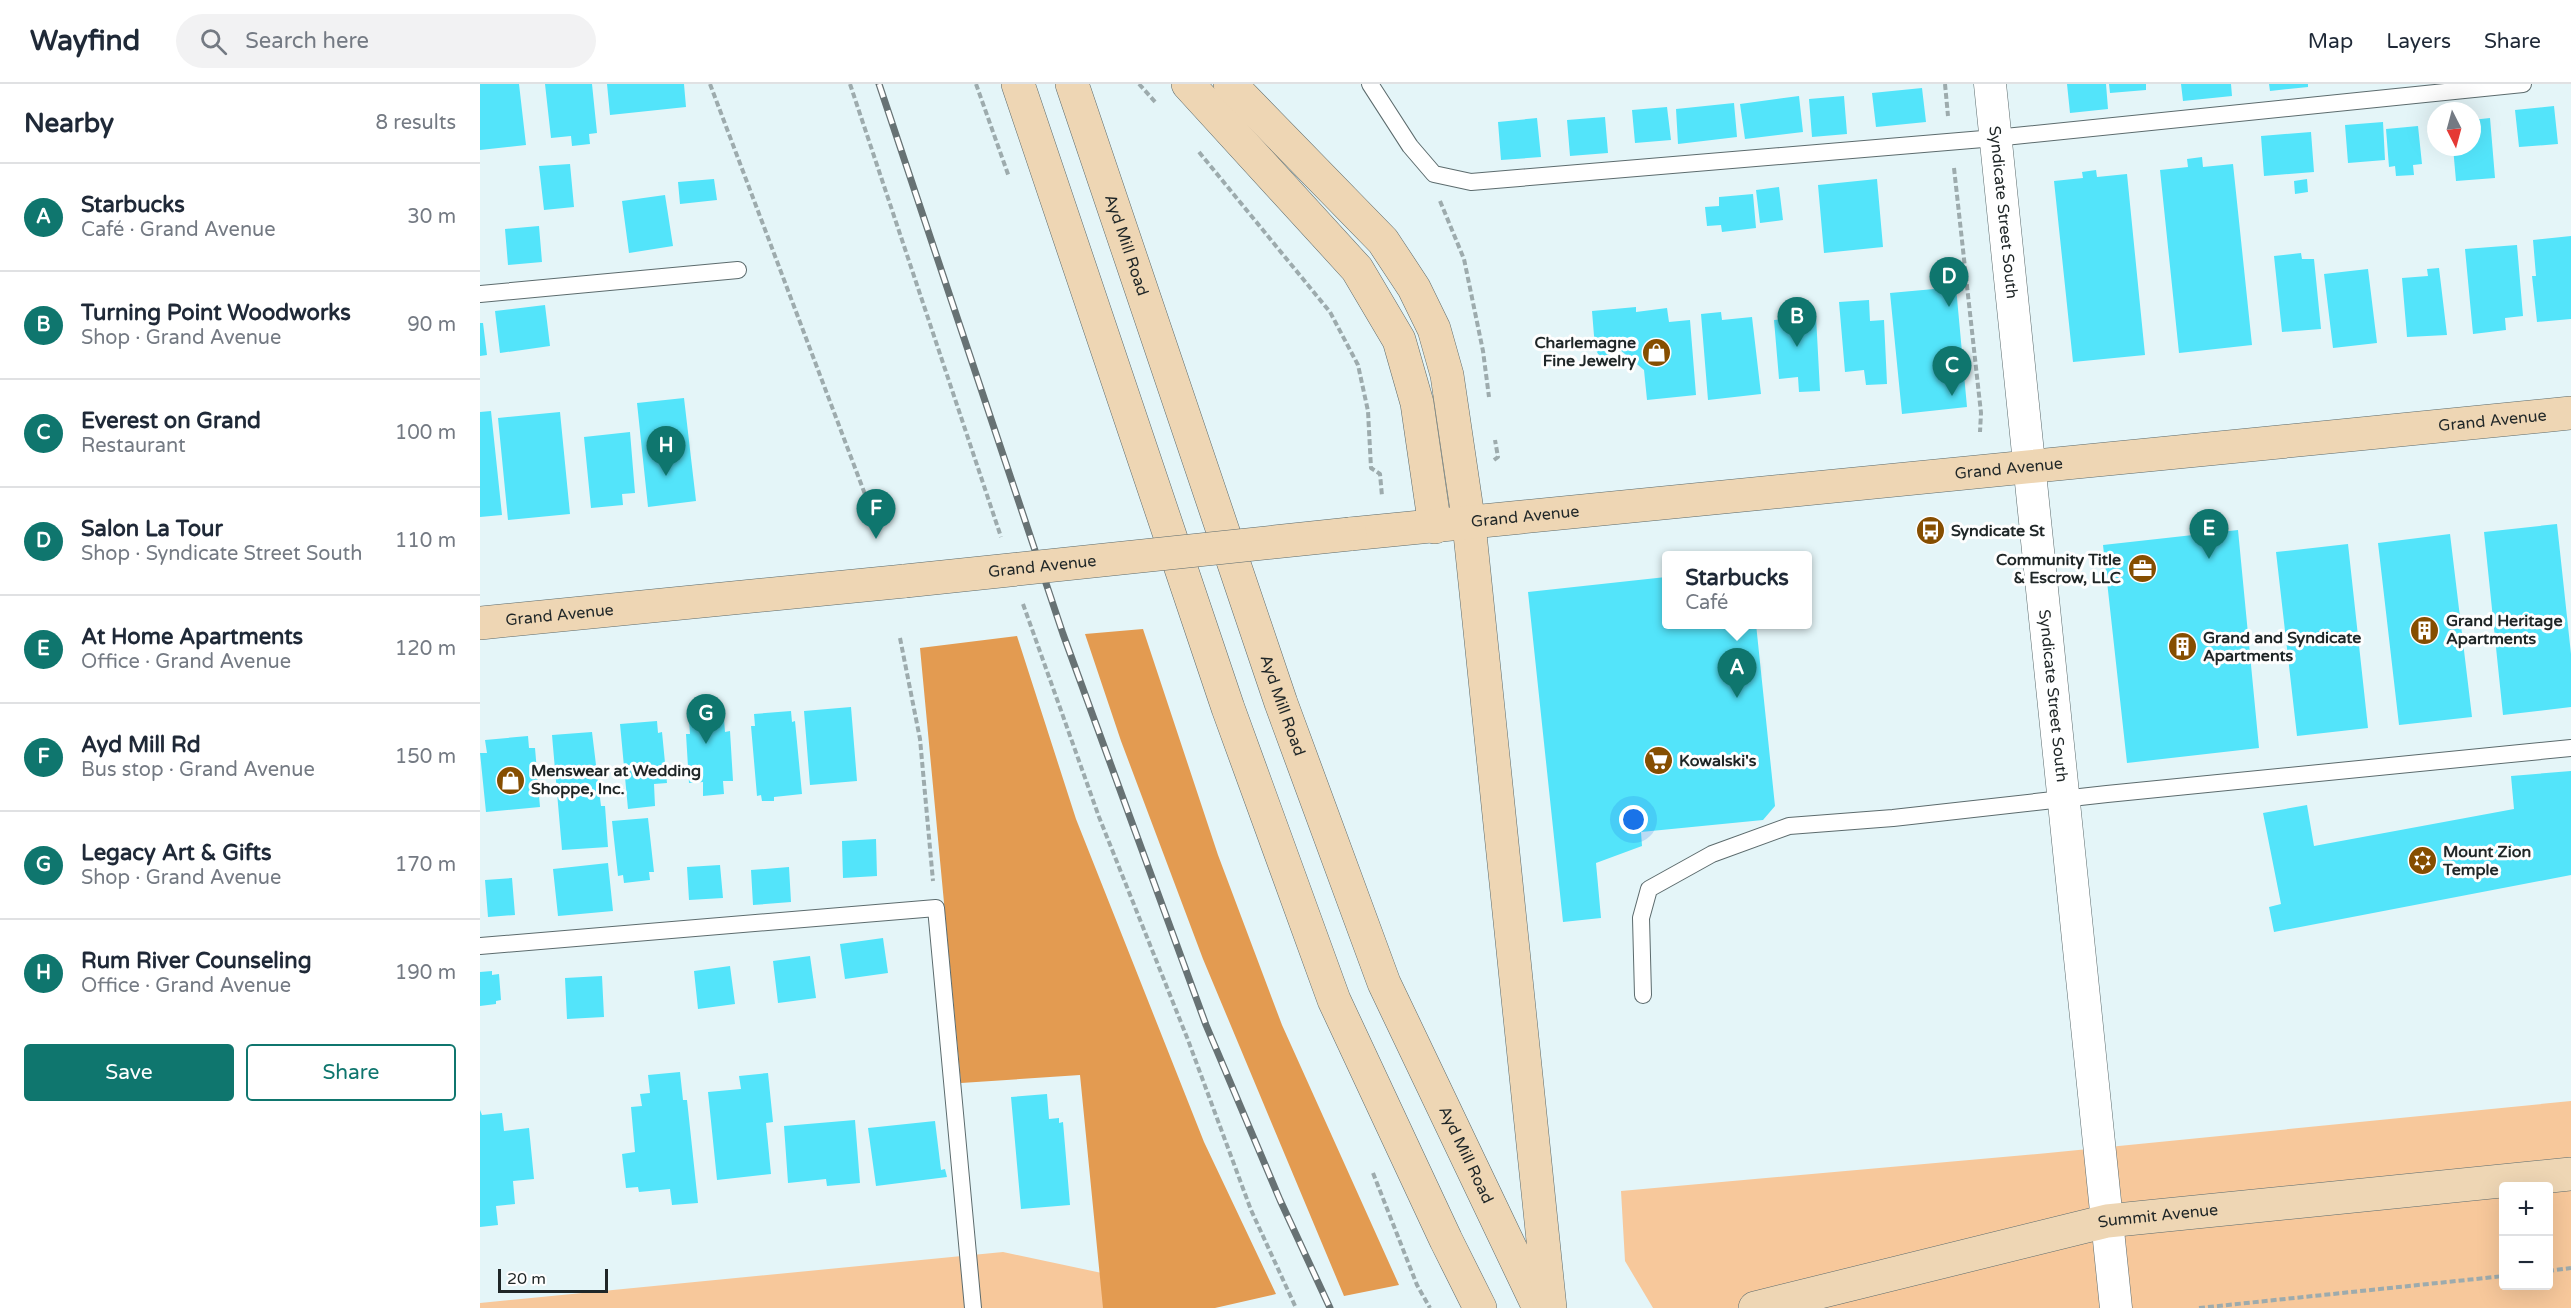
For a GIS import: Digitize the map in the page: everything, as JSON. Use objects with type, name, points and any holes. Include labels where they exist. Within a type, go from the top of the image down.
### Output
[{"type":"main road","points":[[1018,84],[1228,708],[1335,1000],[1480,1308]]},
{"type":"main road","name":"Ayd Mill Road","points":[[1072,84],[1281,703],[1384,983],[1539,1308]]},
{"type":"main road","points":[[1188,84],[1357,269],[1399,340],[1417,403],[1435,526]]},
{"type":"main road","points":[[1230,84],[1383,241],[1414,288],[1434,329],[1447,375],[1469,524],[1550,1308]]},
{"type":"main road","name":"Grand Avenue","points":[[480,623],[2571,413]]},
{"type":"main road","name":"Summit Avenue","points":[[1755,1308],[2107,1221],[2571,1174]]},
{"type":"street","name":"Syndicate Street South","points":[[1990,84],[2116,1308]]},
{"type":"lane","points":[[1370,84],[1410,146],[1434,174],[1471,182],[1995,138],[2523,84]]},
{"type":"lane","points":[[480,294],[738,270]]},
{"type":"lane","points":[[1643,995],[1641,918],[1649,889],[1712,854],[1789,826],[1893,818],[2571,748]]},
{"type":"lane","points":[[480,946],[936,908],[974,1308]]},
{"type":"path","points":[[710,84],[877,526]]},
{"type":"path","points":[[850,84],[1001,538]]},
{"type":"path","points":[[1139,84],[1163,110]]},
{"type":"path","points":[[1945,84],[1981,413],[1980,432]]},
{"type":"path","points":[[1194,146],[1330,312],[1358,364],[1368,411],[1371,468],[1380,474]]},
{"type":"path","points":[[1434,174],[1440,204],[1464,259],[1483,351],[1490,407]]},
{"type":"path","points":[[1494,460],[1498,457],[1495,438]]},
{"type":"path","points":[[1020,595],[1099,817],[1188,1040],[1251,1210],[1296,1308]]},
{"type":"path","points":[[900,638],[920,739],[936,908]]},
{"type":"path","points":[[2553,1270],[2571,1268]]},
{"type":"path","points":[[2199,1308],[2499,1277]]},
{"type":"shaded area","points":[[1143,629],[1218,855],[1282,1025],[1399,1285],[1344,1296],[1203,959],[1121,741],[1085,634]]},
{"type":"shaded area","points":[[1017,636],[1076,819],[1204,1142],[1276,1294],[1215,1308],[1103,1308],[1080,1075],[961,1083],[920,648]]},
{"type":"shaded area","points":[[2571,1101],[2571,1308],[1653,1308],[1625,1261],[1621,1191],[2048,1153]]},
{"type":"shaded area","points":[[1003,1252],[1210,1296],[1214,1308],[480,1308],[480,1303]]},
{"type":"building","points":[[480,84],[519,84],[526,145],[480,150]]},
{"type":"building","points":[[545,84],[592,84],[597,133],[589,134],[590,144],[572,146],[571,136],[551,138]]},
{"type":"building","points":[[607,84],[684,84],[686,107],[610,115]]},
{"type":"building","points":[[2067,84],[2106,84],[2108,109],[2070,113]]},
{"type":"building","points":[[2109,84],[2146,84],[2146,90],[2110,93]]},
{"type":"building","points":[[2181,84],[2231,84],[2232,96],[2183,101]]},
{"type":"building","points":[[2269,84],[2308,84],[2308,87],[2270,91]]},
{"type":"building","points":[[1922,88],[1926,122],[1876,127],[1872,93]]},
{"type":"building","points":[[1799,96],[1803,132],[1745,139],[1740,104]]},
{"type":"building","points":[[1844,96],[1847,134],[1812,137],[1809,99]]},
{"type":"building","points":[[1734,103],[1737,137],[1678,144],[1676,109]]},
{"type":"building","points":[[2554,106],[2558,144],[2519,147],[2515,110]]},
{"type":"building","points":[[1667,107],[1671,140],[1635,143],[1632,110]]},
{"type":"building","points":[[1605,117],[1608,153],[1570,156],[1567,120]]},
{"type":"building","points":[[1537,118],[1541,157],[1501,160],[1498,122]]},
{"type":"building","points":[[2490,118],[2495,178],[2456,181],[2454,156],[2481,156],[2481,119]]},
{"type":"building","points":[[2383,122],[2385,160],[2348,163],[2345,125]]},
{"type":"building","points":[[2418,126],[2422,164],[2413,165],[2414,175],[2396,176],[2395,166],[2389,167],[2386,129]]},
{"type":"building","points":[[2311,132],[2314,172],[2264,176],[2261,136]]},
{"type":"building","points":[[2202,157],[2203,167],[2233,164],[2252,345],[2179,353],[2160,170],[2188,167],[2187,159]]},
{"type":"building","points":[[570,164],[574,207],[544,210],[539,166]]},
{"type":"building","points":[[2096,170],[2097,177],[2127,174],[2145,355],[2073,362],[2054,181],[2083,178],[2082,172]]},
{"type":"building","points":[[714,179],[717,200],[680,204],[678,182]]},
{"type":"building","points":[[1877,179],[1883,247],[1824,253],[1818,185]]},
{"type":"building","points":[[2307,179],[2308,192],[2295,194],[2294,181]]},
{"type":"building","points":[[1779,187],[1783,220],[1760,223],[1756,190]]},
{"type":"building","points":[[1753,194],[1756,228],[1722,232],[1721,225],[1707,226],[1705,207],[1719,206],[1719,197]]},
{"type":"building","points":[[665,195],[673,246],[629,253],[622,201]]},
{"type":"building","points":[[539,226],[542,262],[508,265],[505,229]]},
{"type":"building","points":[[2571,236],[2571,319],[2537,322],[2532,276],[2536,276],[2533,240]]},
{"type":"building","points":[[2517,245],[2523,316],[2505,318],[2506,330],[2473,334],[2465,249]]},
{"type":"building","points":[[2301,253],[2302,259],[2314,259],[2321,329],[2282,332],[2274,256]]},
{"type":"building","points":[[2439,268],[2447,335],[2407,337],[2402,278],[2428,276],[2427,269]]},
{"type":"building","points":[[2368,269],[2377,343],[2333,348],[2324,274]]},
{"type":"building","points":[[1956,287],[1967,407],[1902,414],[1890,293]]},
{"type":"building","points":[[1869,300],[1870,321],[1884,320],[1887,384],[1866,385],[1864,370],[1845,372],[1839,302]]},
{"type":"building","points":[[545,305],[550,346],[500,353],[495,311]]},
{"type":"building","name":"Charlemagne Fine Jewelry","points":[[1636,307],[1636,312],[1667,308],[1669,322],[1690,320],[1696,395],[1647,400],[1644,370],[1619,349],[1610,357],[1604,358],[1598,354],[1595,348],[1592,311]]},
{"type":"building","points":[[1721,312],[1722,320],[1752,317],[1761,394],[1708,400],[1701,314]]},
{"type":"building","points":[[1816,316],[1820,391],[1799,392],[1798,377],[1779,379],[1774,320]]},
{"type":"building","points":[[480,323],[483,323],[487,355],[480,356]]},
{"type":"building","points":[[684,398],[696,501],[648,507],[637,403]]},
{"type":"building","points":[[491,411],[502,515],[480,517],[480,412]]},
{"type":"building","points":[[560,412],[570,514],[508,520],[498,418]]},
{"type":"building","points":[[630,432],[635,493],[622,494],[623,505],[591,508],[584,437]]},
{"type":"building","points":[[2557,524],[2571,654],[2571,707],[2503,715],[2484,532]]},
{"type":"building","name":"Grand and Syndicate Apartments","points":[[2238,530],[2259,748],[2127,763],[2103,545]]},
{"type":"building","name":"Grand Heritage Apartments","points":[[2450,534],[2472,717],[2399,725],[2378,543]]},
{"type":"building","points":[[2348,544],[2368,728],[2297,736],[2276,552]]},
{"type":"building","name":"Kowalski's","points":[[1662,577],[1662,629],[1757,629],[1775,806],[1763,820],[1641,832],[1642,846],[1596,863],[1601,918],[1563,922],[1528,592]]},
{"type":"building","points":[[851,707],[857,781],[810,785],[804,711]]},
{"type":"building","points":[[791,711],[792,722],[795,721],[802,794],[774,797],[774,801],[762,801],[761,795],[757,796],[751,726],[755,726],[754,714]]},
{"type":"building","points":[[724,719],[725,732],[730,731],[733,781],[723,781],[724,794],[703,796],[703,782],[689,783],[686,734],[690,734],[689,720]]},
{"type":"building","points":[[657,721],[658,733],[662,732],[667,783],[654,784],[655,806],[628,809],[620,724]]},
{"type":"building","points":[[592,732],[601,806],[605,806],[608,847],[562,850],[552,735]]},
{"type":"building","name":"Menswear at Wedding Shoppe, Inc.","points":[[528,736],[529,748],[535,748],[540,807],[486,812],[480,753],[487,753],[485,740]]},
{"type":"building","name":"Mount Zion Temple","points":[[2571,771],[2571,875],[2274,932],[2269,907],[2281,904],[2263,813],[2307,805],[2314,846],[2514,809],[2511,776]]},
{"type":"building","points":[[648,818],[654,872],[649,872],[650,880],[624,883],[623,875],[618,876],[612,821]]},
{"type":"building","points":[[876,839],[877,876],[843,878],[842,841]]},
{"type":"building","points":[[608,863],[613,911],[558,916],[553,869]]},
{"type":"building","points":[[720,865],[723,898],[689,900],[687,867]]},
{"type":"building","points":[[789,867],[791,902],[753,905],[751,870]]},
{"type":"building","points":[[512,878],[515,915],[488,917],[485,880]]},
{"type":"building","points":[[883,938],[888,973],[845,979],[840,944]]},
{"type":"building","points":[[810,956],[816,998],[778,1003],[773,961]]},
{"type":"building","points":[[730,966],[735,1004],[698,1009],[694,971]]},
{"type":"building","points":[[492,971],[492,975],[499,974],[501,1000],[496,1001],[496,1004],[480,1006],[480,972]]},
{"type":"building","points":[[602,976],[604,1017],[567,1019],[565,978]]},
{"type":"building","points":[[680,1072],[683,1100],[687,1100],[698,1203],[672,1205],[670,1189],[639,1192],[638,1187],[626,1188],[622,1154],[635,1152],[631,1107],[642,1106],[640,1094],[650,1093],[648,1075]]},
{"type":"building","points":[[768,1073],[773,1122],[766,1123],[771,1174],[717,1180],[708,1092],[741,1089],[739,1076]]},
{"type":"building","points":[[1047,1094],[1049,1119],[1059,1118],[1059,1123],[1063,1122],[1070,1205],[1021,1209],[1011,1097]]},
{"type":"building","points":[[480,1110],[482,1115],[502,1113],[504,1131],[529,1128],[534,1179],[513,1181],[515,1204],[496,1206],[498,1225],[480,1227]]},
{"type":"building","points":[[855,1120],[860,1183],[827,1186],[826,1179],[788,1183],[784,1126]]},
{"type":"building","points":[[935,1121],[941,1170],[945,1169],[947,1177],[876,1186],[868,1128]]},
{"type":"railway","points":[[879,84],[1063,634],[1206,1025],[1280,1200],[1330,1308]]},
{"type":"place","name":"Salon La Tour","points":[[1949,307]]},
{"type":"place","name":"Turning Point Woodworks","points":[[1797,347]]},
{"type":"place","name":"Charlemagne Fine Jewelry","points":[[1657,352]]},
{"type":"place","name":"Everest on Grand","points":[[1952,396]]},
{"type":"place","name":"Rum River Counseling","points":[[666,476]]},
{"type":"place","name":"Syndicate St","points":[[1930,531]]},
{"type":"place","name":"Ayd Mill Rd","points":[[876,539]]},
{"type":"place","name":"At Home Apartments","points":[[2209,559]]},
{"type":"place","name":"Community Title & Escrow, LLC","points":[[2142,569]]},
{"type":"place","name":"Grand Heritage Apartments","points":[[2425,630]]},
{"type":"place","name":"Grand and Syndicate Apartments","points":[[2182,647]]},
{"type":"place","name":"Starbucks","points":[[1737,698]]},
{"type":"place","name":"Legacy Art & Gifts","points":[[706,744]]},
{"type":"place","name":"Kowalski's","points":[[1658,761]]},
{"type":"place","name":"Menswear at Wedding Shoppe, Inc.","points":[[510,780]]},
{"type":"place","name":"Mount Zion Temple","points":[[2422,861]]}]
